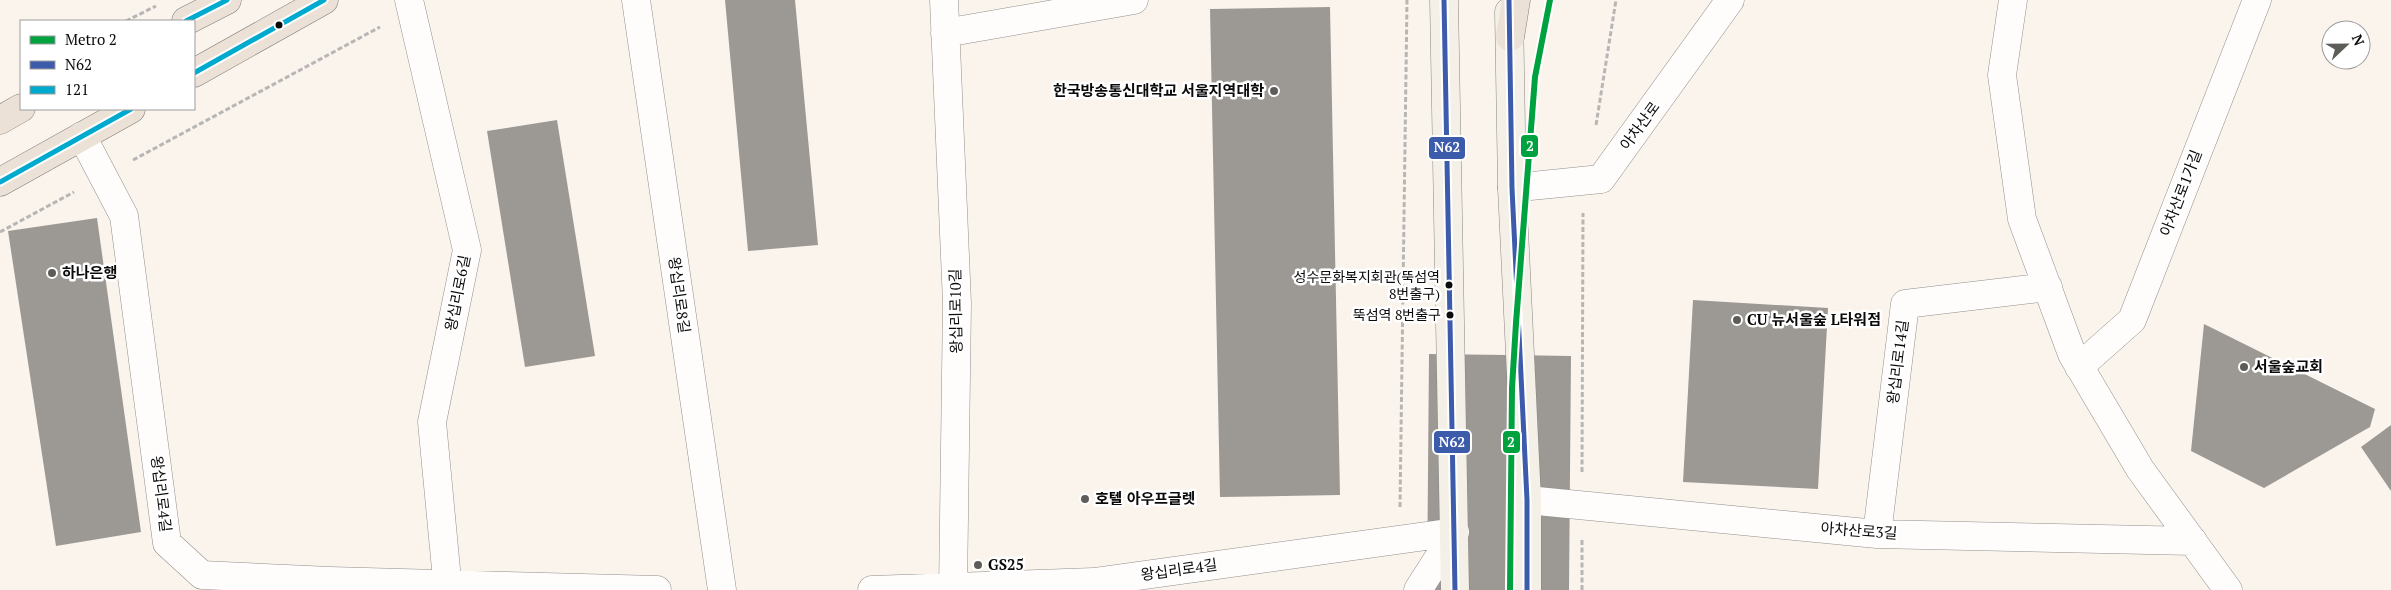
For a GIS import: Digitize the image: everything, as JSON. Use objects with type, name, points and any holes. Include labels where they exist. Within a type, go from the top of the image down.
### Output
[{"type":"main road","points":[[188,20],[226,0]]},
{"type":"main road","points":[[195,72],[324,0]]},
{"type":"main road","points":[[1444,0],[1455,532],[1454,590]]},
{"type":"main road","points":[[1509,0],[1512,188],[1528,500],[1527,590]]},
{"type":"main road","points":[[1510,38],[1516,0]]},
{"type":"main road","points":[[0,120],[20,109]]},
{"type":"main road","points":[[0,182],[129,110]]},
{"type":"street","name":"왕십리로8길","points":[[636,0],[722,590]]},
{"type":"street","name":"왕십리로10길","points":[[944,0],[957,303],[954,589]]},
{"type":"street","points":[[945,33],[1134,0]]},
{"type":"street","name":"아차산로","points":[[1512,188],[1601,179],[1730,0]]},
{"type":"street","points":[[2013,0],[2002,75],[2022,219],[2072,354],[2140,469],[2228,590]]},
{"type":"street","name":"아차산로1가길","points":[[2079,366],[2132,320],[2256,0]]},
{"type":"street","name":"왕십리로6길","points":[[410,5],[467,250],[432,422],[448,587]]},
{"type":"street","name":"왕십리로4길","points":[[82,136],[124,216],[167,543],[202,582],[657,590]]},
{"type":"street","name":"왕십리로14길","points":[[1877,534],[1905,304],[2048,287]]},
{"type":"street","name":"아차산로3길","points":[[1528,500],[1877,534],[2193,542]]},
{"type":"street","points":[[1418,590],[1455,532]]},
{"type":"street","name":"왕십리로4길","points":[[872,590],[1094,586],[1455,532]]},
{"type":"path","points":[[1400,540],[1407,0]]},
{"type":"path","points":[[1582,590],[1583,213],[1616,0]]},
{"type":"path","points":[[128,20],[159,4]]},
{"type":"path","points":[[0,232],[410,5]]},
{"type":"building","points":[[725,0],[795,0],[818,245],[748,251]]},
{"type":"building","points":[[1330,7],[1340,495],[1220,497],[1210,9]]},
{"type":"building","points":[[557,120],[595,356],[525,367],[487,131]]},
{"type":"building","points":[[97,218],[141,532],[56,546],[8,231]]},
{"type":"building","points":[[1693,300],[1828,308],[1818,489],[1683,482]]},
{"type":"building","name":"서울숲교회","points":[[2204,324],[2375,409],[2370,427],[2264,488],[2191,451]]},
{"type":"building","points":[[1429,354],[1571,356],[1569,590],[1427,590]]},
{"type":"building","points":[[2391,425],[2391,491],[2361,447]]},
{"type":"metro line","name":"2","points":[[1510,590],[1512,388],[1516,323],[1535,77],[1550,0]]},
{"type":"transit line","name":"121","points":[[188,20],[227,0]]},
{"type":"transit line","name":"121","points":[[195,72],[324,0]]},
{"type":"transit line","name":"N62","points":[[1444,0],[1455,590]]},
{"type":"transit line","name":"N62","points":[[1509,0],[1512,188],[1527,500],[1527,590]]},
{"type":"transit line","name":"121","points":[[0,182],[129,110]]},
{"type":"place","name":"한국방송통신대학교 서울지역대학","points":[[1274,91]]},
{"type":"place","name":"하나은행","points":[[52,273]]},
{"type":"place","name":"성수문화복지회관(뚝섬역 8번출구)","points":[[1449,285]]},
{"type":"place","name":"뚝섬역 8번출구","points":[[1450,315]]},
{"type":"place","name":"CU 뉴서울숲 L타워점","points":[[1737,320]]},
{"type":"place","name":"서울숲교회","points":[[2244,367]]},
{"type":"place","name":"호텔 아우프글렛","points":[[1085,499]]},
{"type":"place","name":"GS25","points":[[978,565]]}]
